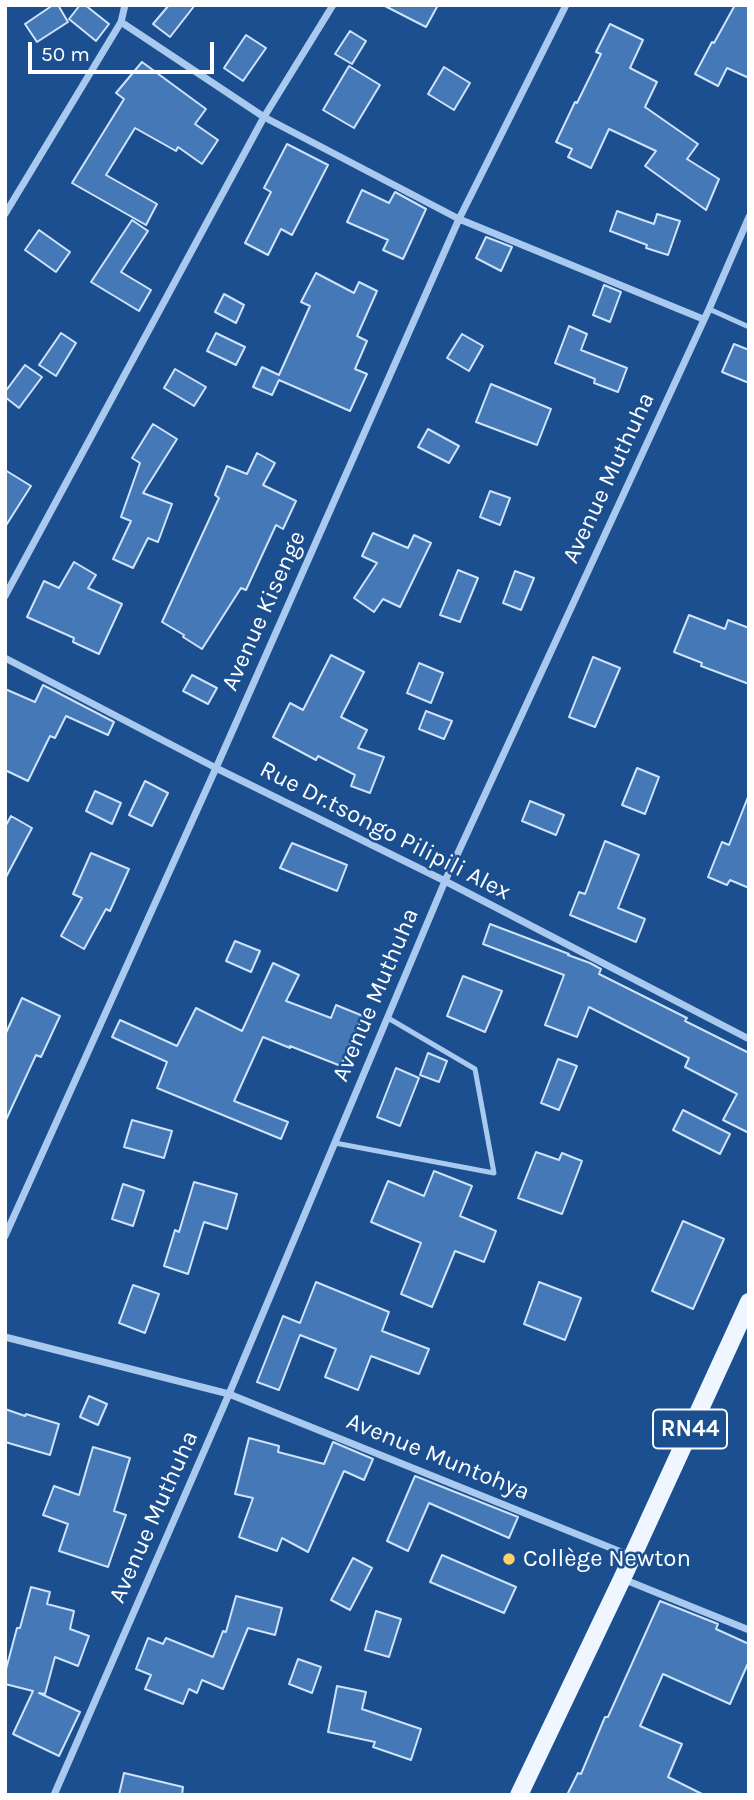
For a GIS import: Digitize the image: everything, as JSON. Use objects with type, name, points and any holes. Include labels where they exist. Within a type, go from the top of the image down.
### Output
[{"type":"main road","name":"RN44","points":[[519,1795],[749,1302]]},
{"type":"street","points":[[5,214],[121,22],[125,5]]},
{"type":"street","points":[[5,596],[264,117],[333,5]]},
{"type":"street","name":"Avenue Kisenge","points":[[5,1236],[459,219],[566,5]]},
{"type":"street","points":[[121,22],[264,117],[459,219],[703,319]]},
{"type":"street","name":"Avenue Muthuha","points":[[54,1795],[229,1394],[445,881],[749,217]]},
{"type":"street","name":"Rue Dr.tsongo Pilipili Alex","points":[[5,658],[749,1039]]},
{"type":"street","name":"Avenue Muntohya","points":[[5,1337],[229,1394],[631,1556]]},
{"type":"street","points":[[621,1578],[749,1630]]},
{"type":"lane","points":[[709,309],[749,327]]},
{"type":"lane","points":[[335,1143],[494,1173],[475,1069],[388,1018]]},
{"type":"building","points":[[53,5],[58,5],[68,22],[37,42],[25,24]]},
{"type":"building","points":[[80,5],[85,5],[109,24],[96,41],[69,19]]},
{"type":"building","points":[[169,5],[195,5],[170,37],[153,24]]},
{"type":"building","points":[[383,5],[438,5],[426,27]]},
{"type":"building","points":[[735,5],[749,5],[749,78],[727,68],[718,86],[695,74]]},
{"type":"building","points":[[610,24],[643,40],[630,68],[657,82],[645,107],[698,144],[687,159],[719,179],[706,210],[645,166],[656,151],[609,129],[591,168],[568,157],[572,149],[556,142],[601,54],[596,52]]},
{"type":"building","points":[[350,31],[366,41],[352,64],[335,54]]},
{"type":"building","points":[[246,35],[266,48],[243,81],[224,68]]},
{"type":"building","points":[[142,62],[206,109],[195,124],[218,140],[202,164],[178,147],[176,151],[135,128],[106,175],[157,204],[146,225],[72,183],[124,99],[116,93]]},
{"type":"building","points":[[349,66],[380,85],[354,128],[323,110]]},
{"type":"building","points":[[444,67],[470,83],[454,110],[428,94]]},
{"type":"building","points":[[287,144],[328,165],[292,235],[281,229],[268,255],[245,243],[271,192],[264,188]]},
{"type":"building","points":[[362,190],[389,203],[395,192],[426,209],[403,259],[383,250],[388,240],[347,222]]},
{"type":"building","points":[[617,211],[654,224],[657,214],[680,221],[668,255],[610,231]]},
{"type":"building","points":[[132,220],[148,231],[121,272],[151,290],[139,311],[91,282]]},
{"type":"building","points":[[39,230],[70,252],[56,272],[25,250]]},
{"type":"building","points":[[486,237],[512,247],[501,271],[476,258]]},
{"type":"building","points":[[316,273],[354,293],[359,282],[377,291],[357,336],[367,341],[355,369],[367,374],[350,411],[279,380],[272,395],[253,387],[262,367],[279,375],[310,306],[301,302]]},
{"type":"building","points":[[604,285],[621,292],[610,322],[593,315]]},
{"type":"building","points":[[224,294],[244,305],[236,323],[215,312]]},
{"type":"building","points":[[569,326],[587,334],[581,350],[627,368],[618,392],[594,383],[595,379],[555,363]]},
{"type":"building","points":[[61,333],[76,343],[56,376],[39,365]]},
{"type":"building","points":[[216,333],[245,347],[236,365],[207,351]]},
{"type":"building","points":[[462,334],[483,346],[469,371],[447,358]]},
{"type":"building","points":[[734,344],[749,350],[749,383],[722,372]]},
{"type":"building","points":[[25,365],[42,377],[19,408],[5,397],[5,392]]},
{"type":"building","points":[[175,369],[206,387],[194,406],[164,388]]},
{"type":"building","points":[[491,384],[551,409],[537,445],[476,422]]},
{"type":"building","points":[[153,424],[177,439],[143,493],[172,504],[158,542],[148,538],[133,568],[113,559],[131,521],[121,517],[140,463],[132,458]]},
{"type":"building","points":[[428,429],[459,446],[449,463],[418,447]]},
{"type":"building","points":[[257,453],[275,463],[263,485],[296,501],[283,529],[276,525],[246,590],[241,588],[202,649],[162,622],[219,498],[215,495],[227,466],[247,474]]},
{"type":"building","points":[[5,470],[31,486],[5,527]]},
{"type":"building","points":[[490,491],[510,498],[500,525],[480,517]]},
{"type":"building","points":[[373,533],[408,548],[414,535],[431,543],[400,607],[383,599],[374,612],[354,598],[377,563],[362,556]]},
{"type":"building","points":[[74,562],[96,575],[88,588],[122,604],[99,654],[73,642],[74,638],[27,617],[44,581],[59,588]]},
{"type":"building","points":[[458,570],[478,578],[460,622],[440,615]]},
{"type":"building","points":[[515,571],[534,578],[521,610],[503,603]]},
{"type":"building","points":[[689,615],[725,629],[728,620],[749,628],[749,684],[701,666],[702,663],[674,652]]},
{"type":"building","points":[[331,655],[364,672],[341,717],[367,730],[358,748],[384,757],[370,793],[351,786],[355,775],[318,756],[316,760],[273,737],[290,703],[303,710]]},
{"type":"building","points":[[593,657],[620,668],[595,727],[569,717]]},
{"type":"building","points":[[419,663],[443,673],[431,703],[407,693]]},
{"type":"building","points":[[192,675],[217,688],[208,704],[183,691]]},
{"type":"building","points":[[43,685],[114,722],[108,735],[66,716],[55,738],[50,736],[28,781],[5,770],[5,689],[35,702]]},
{"type":"building","points":[[426,711],[452,721],[444,739],[419,729]]},
{"type":"building","points":[[637,768],[659,777],[645,814],[622,805]]},
{"type":"building","points":[[145,781],[168,793],[152,826],[129,815]]},
{"type":"building","points":[[95,791],[121,803],[112,824],[86,811]]},
{"type":"building","points":[[748,797],[749,888],[730,880],[727,885],[708,877],[722,842],[729,845]]},
{"type":"building","points":[[530,801],[564,815],[556,835],[522,821]]},
{"type":"building","points":[[11,816],[32,828],[5,879],[5,827]]},
{"type":"building","points":[[605,841],[639,855],[618,908],[645,919],[636,942],[570,915],[579,892],[585,894]]},
{"type":"building","points":[[292,843],[347,865],[337,891],[280,868]]},
{"type":"building","points":[[91,853],[129,869],[110,911],[106,909],[84,949],[61,936],[82,898],[73,894]]},
{"type":"building","points":[[490,924],[590,963],[601,969],[599,974],[749,1053],[749,1133],[723,1120],[737,1094],[685,1067],[689,1058],[589,1007],[577,1037],[545,1025],[564,975],[483,944]]},
{"type":"building","points":[[235,941],[260,951],[251,972],[226,961]]},
{"type":"building","points":[[273,963],[299,975],[286,1001],[331,1018],[336,1005],[363,1016],[341,1066],[263,1037],[234,1101],[288,1122],[281,1139],[157,1088],[167,1062],[112,1037],[120,1020],[177,1046],[196,1008],[242,1031]]},
{"type":"building","points":[[463,976],[502,991],[485,1032],[447,1016]]},
{"type":"building","points":[[22,998],[60,1016],[41,1057],[36,1055],[5,1122],[5,1035]]},
{"type":"building","points":[[428,1053],[447,1061],[439,1082],[420,1075]]},
{"type":"building","points":[[558,1059],[577,1066],[559,1110],[541,1103]]},
{"type":"building","points":[[396,1068],[419,1078],[400,1126],[377,1117]]},
{"type":"building","points":[[683,1110],[730,1134],[720,1154],[673,1130]]},
{"type":"building","points":[[132,1120],[172,1131],[164,1158],[124,1147]]},
{"type":"building","points":[[536,1152],[559,1160],[562,1153],[582,1161],[562,1214],[518,1198]]},
{"type":"building","points":[[434,1171],[472,1186],[460,1216],[496,1231],[484,1262],[455,1251],[432,1307],[401,1294],[421,1243],[371,1222],[388,1181],[424,1196]]},
{"type":"building","points":[[194,1182],[237,1194],[227,1229],[204,1222],[188,1274],[164,1266],[175,1230],[179,1232]]},
{"type":"building","points":[[123,1184],[144,1191],[133,1226],[112,1219]]},
{"type":"building","points":[[683,1221],[724,1239],[693,1309],[652,1291]]},
{"type":"building","points":[[316,1282],[389,1312],[382,1331],[429,1349],[419,1374],[371,1356],[358,1390],[325,1377],[336,1349],[300,1335],[279,1390],[257,1382],[283,1316],[300,1323]]},
{"type":"building","points":[[539,1282],[581,1298],[565,1340],[524,1324]]},
{"type":"building","points":[[133,1285],[159,1294],[145,1333],[119,1323]]},
{"type":"building","points":[[89,1396],[107,1404],[98,1425],[80,1417]]},
{"type":"building","points":[[5,1409],[59,1424],[50,1455],[5,1442]]},
{"type":"building","points":[[249,1438],[279,1446],[278,1452],[324,1464],[333,1442],[373,1459],[364,1480],[344,1471],[308,1552],[282,1538],[277,1551],[239,1537],[253,1498],[235,1494]]},
{"type":"building","points":[[93,1447],[130,1458],[114,1511],[126,1515],[108,1567],[59,1551],[68,1524],[43,1515],[54,1486],[79,1495]]},
{"type":"building","points":[[415,1476],[518,1517],[509,1538],[429,1503],[408,1551],[387,1541]]},
{"type":"building","points":[[442,1555],[516,1587],[504,1613],[430,1582]]},
{"type":"building","points":[[353,1558],[372,1568],[350,1610],[331,1600]]},
{"type":"building","points":[[31,1587],[50,1592],[47,1604],[74,1611],[70,1629],[89,1636],[78,1666],[55,1657],[45,1694],[39,1693],[80,1712],[59,1756],[13,1734],[33,1691],[5,1684],[5,1673]]},
{"type":"building","points":[[236,1596],[282,1608],[275,1635],[248,1628],[223,1689],[202,1680],[197,1693],[189,1689],[183,1704],[145,1689],[151,1675],[136,1669],[148,1638],[163,1644],[166,1638],[213,1657],[223,1631],[226,1632]]},
{"type":"building","points":[[660,1601],[718,1624],[716,1629],[749,1644],[749,1661],[730,1704],[663,1674],[640,1726],[682,1744],[668,1777],[704,1795],[567,1795],[578,1773],[581,1774]]},
{"type":"building","points":[[376,1611],[401,1619],[389,1657],[365,1650]]},
{"type":"building","points":[[298,1659],[321,1667],[312,1693],[289,1684]]},
{"type":"building","points":[[337,1686],[366,1692],[362,1709],[421,1729],[411,1760],[373,1747],[375,1742],[328,1732]]},
{"type":"building","points":[[124,1773],[183,1787],[182,1795],[119,1795]]},
{"type":"place","name":"Collège Newton","points":[[509,1559]]}]
